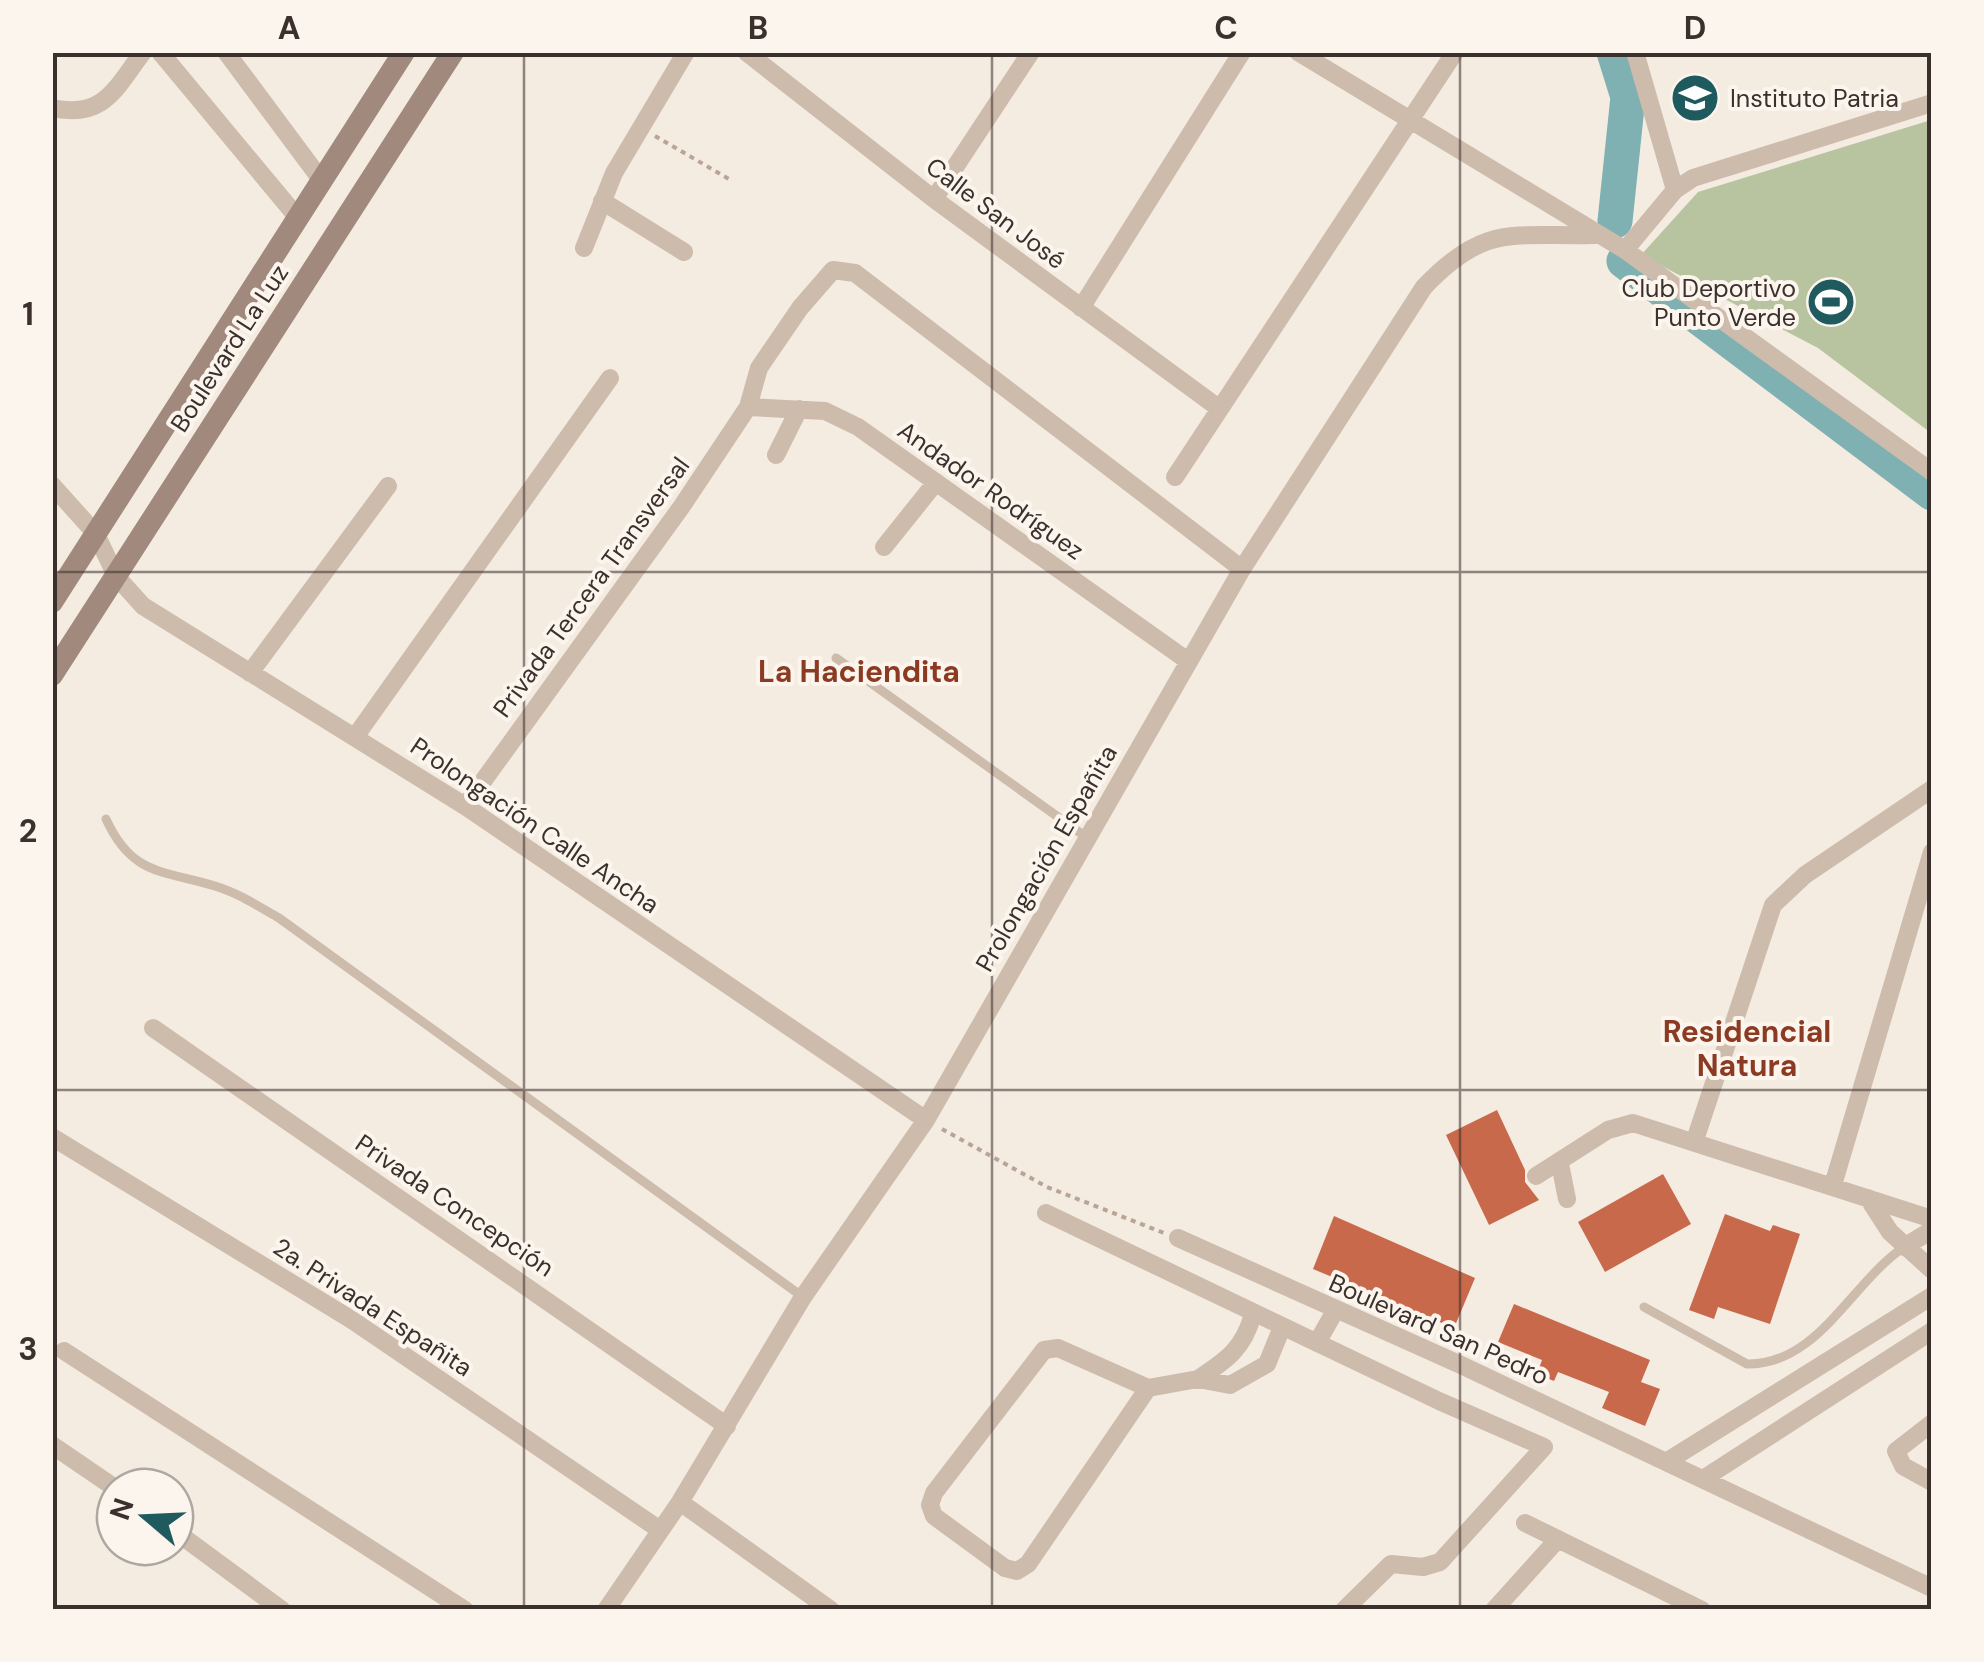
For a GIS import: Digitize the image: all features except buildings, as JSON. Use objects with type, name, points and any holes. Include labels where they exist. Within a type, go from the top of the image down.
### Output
[{"type":"main road","name":"Boulevard La Luz","points":[[52,602],[404,52]]},
{"type":"main road","name":"Boulevard La Luz","points":[[52,674],[453,52]]},
{"type":"street","points":[[52,108],[88,112],[103,104],[143,52]]},
{"type":"street","points":[[160,52],[298,218]]},
{"type":"street","points":[[226,52],[322,181]]},
{"type":"street","points":[[584,248],[602,201],[686,52]]},
{"type":"street","name":"Calle San José","points":[[746,52],[934,199],[1220,409]]},
{"type":"street","points":[[934,199],[1032,52]]},
{"type":"street","points":[[1081,308],[1242,52]]},
{"type":"street","points":[[1298,52],[1410,124],[1625,250],[1932,472]]},
{"type":"street","points":[[1175,477],[1454,52]]},
{"type":"street","points":[[1635,52],[1675,190]]},
{"type":"street","points":[[1625,250],[1675,190],[1712,170],[1932,103]]},
{"type":"street","points":[[602,201],[684,252]]},
{"type":"street","name":"Prolongación Españita","points":[[606,1610],[728,1426],[803,1297],[926,1120],[1242,569],[1424,286],[1463,249],[1489,238],[1594,235]]},
{"type":"street","name":"Privada Tercera Transversal","points":[[465,806],[682,506],[749,400],[760,368],[825,277],[842,268],[855,274],[1242,569]]},
{"type":"street","points":[[355,737],[610,378]]},
{"type":"street","name":"Andador Rodríguez","points":[[749,400],[838,416],[1188,660]]},
{"type":"street","points":[[776,454],[800,409]]},
{"type":"street","points":[[884,547],[936,482]]},
{"type":"street","name":"Prolongación Calle Ancha","points":[[52,485],[96,534],[116,576],[143,606],[465,806],[926,1120]]},
{"type":"street","points":[[250,674],[388,486]]},
{"type":"street","points":[[1695,1140],[1774,905],[1805,876],[1932,789]]},
{"type":"street","points":[[1833,1184],[1932,852]]},
{"type":"street","name":"Privada Concepción","points":[[152,1028],[728,1426]]},
{"type":"street","points":[[1536,1176],[1621,1125],[1634,1123],[1932,1219]]},
{"type":"street","name":"2a. Privada Españita","points":[[52,1137],[352,1320],[660,1530]]},
{"type":"street","points":[[1560,1164],[1566,1199]]},
{"type":"street","points":[[1868,1198],[1904,1247],[1932,1270]]},
{"type":"street","points":[[1046,1213],[1253,1314],[1544,1447],[1440,1562],[1423,1567],[1391,1564],[1344,1610]]},
{"type":"street","points":[[1904,1247],[1932,1230]]},
{"type":"street","name":"Boulevard San Pedro","points":[[1178,1238],[1932,1588]]},
{"type":"street","points":[[1666,1462],[1932,1296]]},
{"type":"street","points":[[1317,1343],[1336,1310]]},
{"type":"street","points":[[1198,1379],[1234,1355],[1247,1338],[1253,1314]]},
{"type":"street","points":[[1148,1388],[1028,1564],[1017,1570],[1005,1568],[934,1516],[930,1505],[934,1493],[1044,1350],[1058,1348],[1148,1388],[1198,1379],[1230,1384],[1267,1364],[1282,1327]]},
{"type":"street","points":[[1703,1480],[1932,1331]]},
{"type":"street","points":[[1865,1338],[1881,1364]]},
{"type":"street","points":[[64,1351],[465,1610]]},
{"type":"street","points":[[1932,1423],[1896,1450],[1903,1466],[1932,1482]]},
{"type":"street","points":[[52,1445],[95,1474]]},
{"type":"street","points":[[680,1502],[831,1610]]},
{"type":"street","points":[[1525,1523],[1702,1610]]},
{"type":"street","points":[[1494,1610],[1558,1539]]},
{"type":"street","points":[[195,1546],[282,1610]]},
{"type":"lane","points":[[836,658],[1086,837]]},
{"type":"lane","points":[[106,819],[116,841],[150,870],[213,885],[279,918],[803,1297]]},
{"type":"lane","points":[[1644,1307],[1746,1364],[1764,1364],[1784,1357],[1810,1340],[1880,1264],[1904,1247]]},
{"type":"path","points":[[641,127],[728,179]]},
{"type":"path","points":[[926,1120],[1073,1200],[1178,1238]]},
{"type":"green space","name":"Club Deportivo Punto Verde","points":[[1931,120],[1931,433],[1818,348],[1641,255],[1698,192]]},
{"type":"waterway","points":[[1614,52],[1628,97],[1615,221]]},
{"type":"waterway","points":[[1624,261],[1932,493]]},
{"type":"place","name":"Instituto Patria","points":[[1695,98]]},
{"type":"place","name":"Club Deportivo Punto Verde","points":[[1831,302]]},
{"type":"district","name":"La Haciendita","points":[[859,672]]},
{"type":"district","name":"Residencial Natura","points":[[1747,1049]]}]
